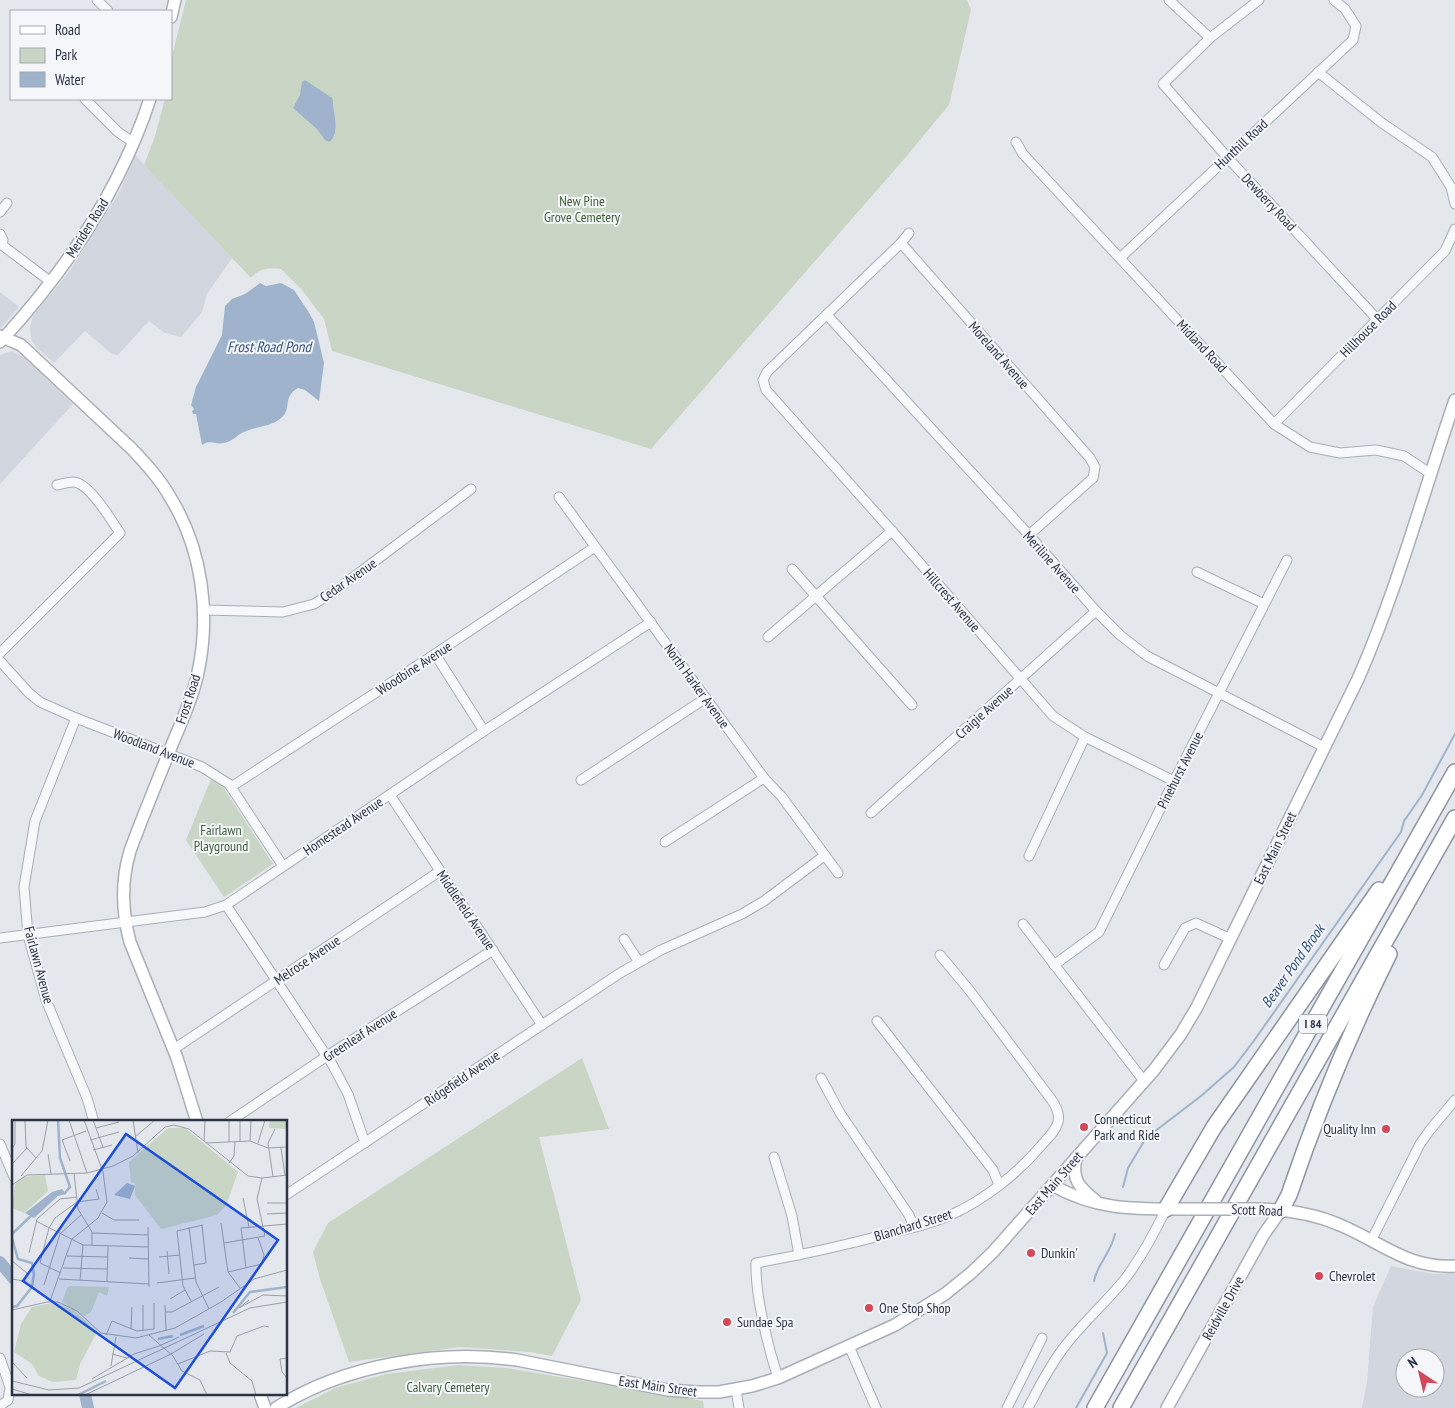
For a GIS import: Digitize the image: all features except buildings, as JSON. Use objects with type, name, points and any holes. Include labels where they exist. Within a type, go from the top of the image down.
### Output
[{"type":"highway","name":"I 84","points":[[1095,1408],[1455,772]]},
{"type":"highway","name":"I 84","points":[[1121,1408],[1455,818]]},
{"type":"highway","points":[[1166,1209],[1203,1144],[1236,1095],[1376,894],[1386,881],[1399,871]]},
{"type":"highway","points":[[1281,1210],[1288,1199],[1319,1112],[1350,1036],[1371,990],[1416,903],[1419,882]]},
{"type":"main road","points":[[172,13],[175,0]]},
{"type":"main road","name":"Meriden Road","points":[[1,339],[51,282],[98,211],[134,143],[150,100]]},
{"type":"main road","name":"Frost Road","points":[[1,339],[21,345],[132,449],[162,483],[183,520],[195,552],[200,576],[203,610],[203,643],[197,678],[190,702],[127,862],[124,892],[126,922],[134,953],[174,1049],[196,1120]]},
{"type":"main road","name":"East Main Street","points":[[276,1408],[315,1387],[354,1372],[405,1362],[456,1357],[491,1357],[517,1360],[679,1391],[736,1390],[778,1378],[849,1346],[915,1314],[958,1284],[993,1252],[1144,1081],[1181,1034],[1205,993],[1373,644],[1418,516],[1455,400]]},
{"type":"main road","points":[[1076,1158],[1075,1179],[1082,1189],[1100,1204]]},
{"type":"main road","name":"Scott Road","points":[[1052,1185],[1076,1198],[1100,1204],[1138,1209],[1281,1210],[1327,1220],[1401,1257],[1416,1262],[1430,1266],[1455,1266]]},
{"type":"main road","name":"Reidville Drive","points":[[1167,1408],[1264,1234],[1281,1210]]},
{"type":"main road","points":[[261,1396],[265,1408]]},
{"type":"street","points":[[97,0],[107,10]]},
{"type":"street","points":[[1169,0],[1210,38],[1259,0]]},
{"type":"street","name":"Hunthill Road","points":[[1120,258],[1353,40],[1356,26],[1345,9],[1334,0]]},
{"type":"street","name":"Dewberry Road","points":[[1210,38],[1164,84],[1227,157],[1376,319]]},
{"type":"street","points":[[1318,72],[1382,123],[1432,157],[1451,187],[1455,204]]},
{"type":"street","points":[[87,100],[118,132],[134,143]]},
{"type":"street","name":"Midland Road","points":[[1016,142],[1023,154],[1274,424],[1310,447],[1340,453],[1376,450],[1404,456],[1431,474]]},
{"type":"street","points":[[0,212],[7,203]]},
{"type":"street","name":"Hillhouse Road","points":[[1274,424],[1445,251],[1455,229]]},
{"type":"street","points":[[827,315],[909,233]]},
{"type":"street","points":[[0,234],[3,240],[2,244],[51,282]]},
{"type":"street","name":"Moreland Avenue","points":[[901,243],[1090,458],[1095,467],[1093,478],[1029,535]]},
{"type":"street","name":"Hillcrest Avenue","points":[[827,315],[767,372],[763,380],[766,390],[1053,716],[1085,737],[1174,781]]},
{"type":"street","name":"Meriline Avenue","points":[[827,315],[1120,636],[1147,656],[1324,748]]},
{"type":"street","points":[[0,653],[120,533],[85,487],[74,482],[57,485]]},
{"type":"street","name":"Cedar Avenue","points":[[203,610],[283,612],[314,604],[335,591],[471,489]]},
{"type":"street","name":"North Harker Avenue","points":[[559,497],[764,778],[782,797],[838,873]]},
{"type":"street","points":[[768,637],[892,531]]},
{"type":"street","name":"Woodbine Avenue","points":[[231,786],[435,654],[595,547]]},
{"type":"street","name":"Pinehurst Avenue","points":[[1054,964],[1099,932],[1287,560]]},
{"type":"street","points":[[792,569],[912,704]]},
{"type":"street","points":[[1197,572],[1264,604]]},
{"type":"street","name":"Craigie Avenue","points":[[871,813],[1096,611]]},
{"type":"street","name":"Homestead Avenue","points":[[0,938],[205,912],[226,905],[484,730],[651,622]]},
{"type":"street","points":[[435,654],[484,730]]},
{"type":"street","name":"Woodland Avenue","points":[[0,661],[29,693],[40,702],[76,718],[169,753],[202,767],[224,780],[231,786],[283,866]]},
{"type":"street","points":[[581,780],[706,698]]},
{"type":"street","name":"Fairlawn Avenue","points":[[76,718],[35,821],[24,887],[28,935],[46,1000],[87,1098],[93,1120]]},
{"type":"street","points":[[1029,856],[1085,737]]},
{"type":"street","points":[[665,842],[764,778]]},
{"type":"street","name":"Middlefield Avenue","points":[[390,795],[542,1025]]},
{"type":"street","name":"Ridgefield Avenue","points":[[288,1194],[639,962],[742,914],[764,901],[824,856]]},
{"type":"street","name":"Melrose Avenue","points":[[174,1049],[440,872]]},
{"type":"street","points":[[226,905],[327,1056],[348,1094],[365,1143]]},
{"type":"street","points":[[1164,965],[1185,928],[1190,925],[1196,923],[1231,939]]},
{"type":"street","points":[[1023,924],[1144,1081]]},
{"type":"street","points":[[624,939],[639,962]]},
{"type":"street","name":"Greenleaf Avenue","points":[[232,1120],[327,1056],[493,950]]},
{"type":"street","name":"Blanchard Street","points":[[778,1378],[770,1351],[756,1283],[756,1263],[849,1244],[914,1227],[955,1213],[1025,1164],[1045,1142],[1059,1120],[1059,1114],[1051,1098],[970,991],[940,955]]},
{"type":"street","points":[[877,1021],[994,1170],[999,1184]]},
{"type":"street","points":[[821,1078],[840,1113],[909,1215],[914,1227]]},
{"type":"street","points":[[1371,1241],[1411,1159],[1430,1130],[1455,1100]]},
{"type":"street","points":[[0,1144],[12,1172]]},
{"type":"street","points":[[774,1158],[792,1216],[799,1254]]},
{"type":"street","points":[[1028,1408],[1048,1370],[1064,1346],[1114,1292],[1134,1266],[1151,1239],[1166,1209]]},
{"type":"street","points":[[1008,1408],[1042,1338]]},
{"type":"street","points":[[849,1346],[876,1408]]},
{"type":"street","points":[[0,1358],[10,1388],[8,1400],[0,1406]]},
{"type":"street","points":[[736,1390],[739,1408]]},
{"type":"shaded area","points":[[135,155],[232,258],[207,294],[202,312],[181,337],[165,333],[149,321],[118,355],[112,354],[85,331],[54,363],[36,347],[31,339],[30,327],[33,316],[69,272],[111,206],[121,189]]},
{"type":"shaded area","points":[[0,292],[19,307],[0,329]]},
{"type":"shaded area","points":[[12,351],[24,357],[73,404],[0,484],[0,355]]},
{"type":"shaded area","points":[[1391,1266],[1433,1274],[1455,1273],[1455,1408],[1362,1408],[1367,1382],[1373,1307]]},
{"type":"green space","name":"New Pine Grove Cemetery","points":[[186,0],[967,0],[971,10],[949,105],[651,449],[332,351],[324,319],[302,290],[281,269],[264,269],[257,272],[251,278],[144,165],[155,136],[165,100],[172,100],[172,56]]},
{"type":"green space","name":"Fairlawn Playground","points":[[211,779],[223,787],[273,864],[224,897],[186,840]]},
{"type":"green space","points":[[582,1058],[609,1129],[539,1137],[581,1300],[552,1356],[530,1352],[460,1347],[349,1362],[320,1279],[313,1252],[328,1223]]},
{"type":"green space","name":"Calvary Cemetery","points":[[459,1365],[506,1368],[703,1401],[704,1408],[296,1408],[335,1388],[386,1374]]},
{"type":"water","points":[[305,80],[332,98],[336,129],[333,138],[329,142],[293,108],[300,95],[302,82]]},
{"type":"water","name":"Frost Road Pond","points":[[260,283],[266,286],[281,283],[294,290],[314,322],[324,363],[319,401],[305,390],[298,388],[290,396],[285,413],[277,421],[248,430],[227,442],[208,442],[202,445],[196,414],[193,414],[192,411],[194,409],[191,405],[196,387],[222,335],[225,306],[232,299],[245,294]]},
{"type":"waterway","name":"Beaver Pond Brook","points":[[1123,1187],[1128,1168],[1146,1138],[1201,1096],[1234,1067],[1253,1042],[1401,832],[1404,821],[1422,795],[1455,734]]},
{"type":"waterway","name":"Beaver Pond Brook","points":[[1094,1281],[1115,1234]]},
{"type":"waterway","points":[[0,1262],[12,1277]]},
{"type":"waterway","name":"Beaver Pond Brook","points":[[1076,1408],[1107,1353],[1103,1333]]},
{"type":"waterway","points":[[85,1396],[88,1408]]},
{"type":"place","name":"Connecticut Park and Ride","points":[[1084,1127]]},
{"type":"place","name":"Quality Inn","points":[[1386,1129]]},
{"type":"place","name":"Dunkin'","points":[[1031,1253]]},
{"type":"place","name":"Chevrolet","points":[[1319,1276]]},
{"type":"place","name":"One Stop Shop","points":[[869,1308]]},
{"type":"place","name":"Sundae Spa","points":[[727,1322]]}]
